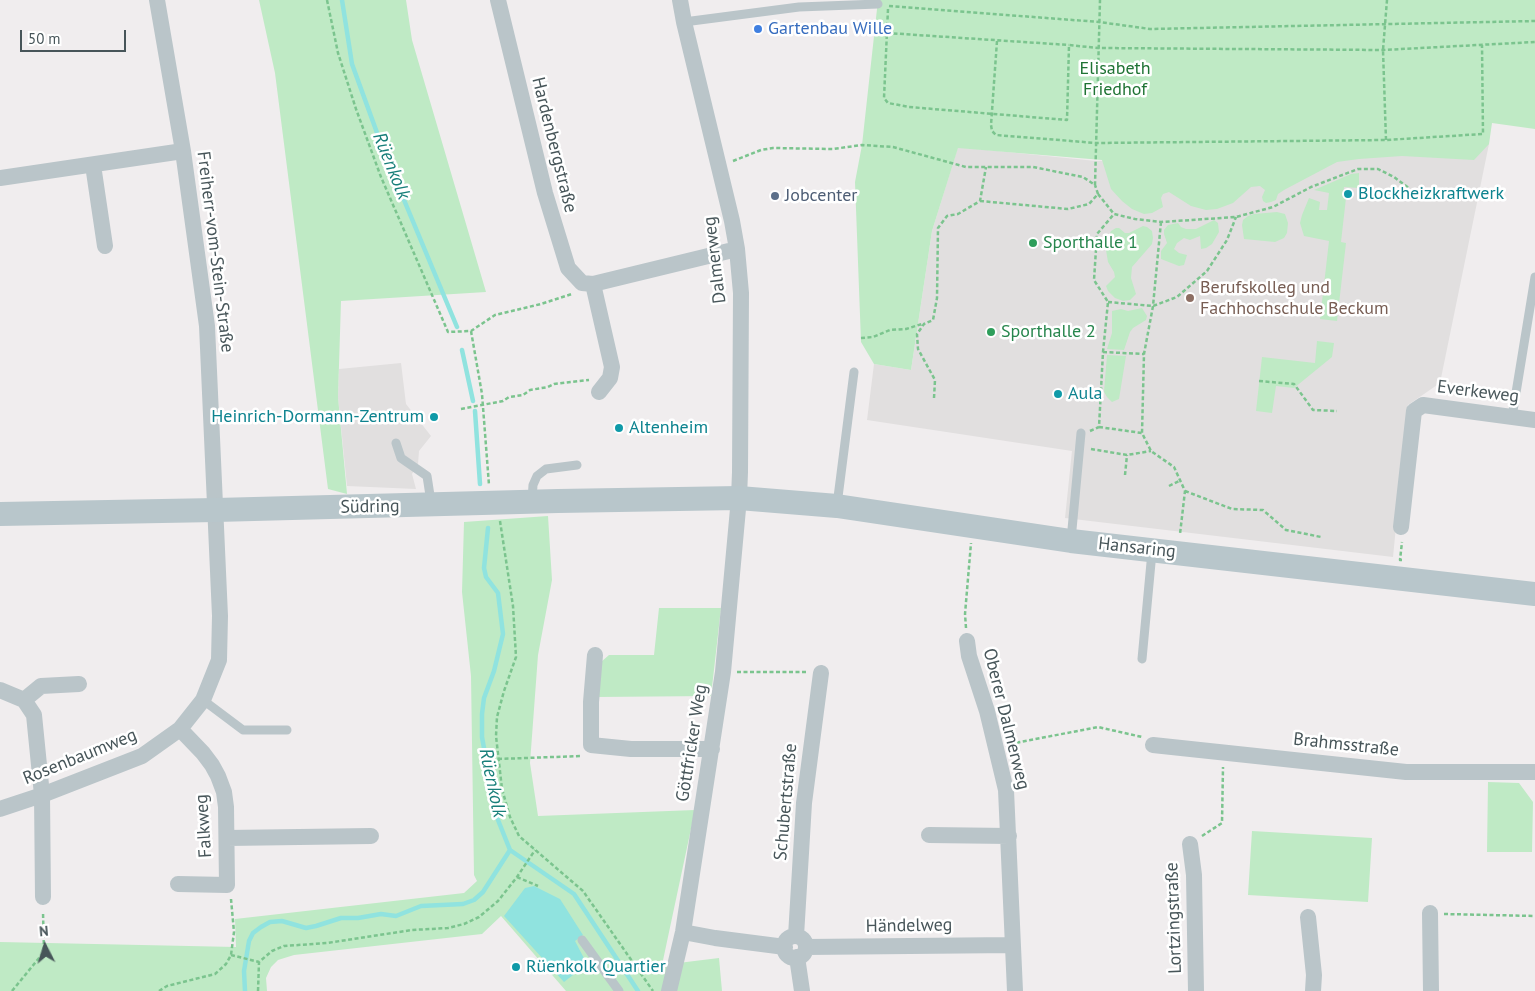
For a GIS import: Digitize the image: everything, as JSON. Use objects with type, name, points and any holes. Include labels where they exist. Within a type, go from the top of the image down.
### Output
[{"type":"street","name":"Freiherr-vom-Stein-Straße","points":[[157,0],[183,151],[207,326],[216,510]]},
{"type":"street","name":"Hardenbergstraße","points":[[498,0],[544,193],[568,268],[588,283],[612,368],[610,378]]},
{"type":"street","name":"Dalmerweg","points":[[680,0],[738,249],[742,293],[739,498]]},
{"type":"street","points":[[0,178],[183,151]]},
{"type":"street","points":[[93,165],[105,246]]},
{"type":"street","points":[[588,283],[738,249]]},
{"type":"street","points":[[598,392],[610,378]]},
{"type":"street","name":"Everkeweg","points":[[1401,527],[1414,411],[1423,405],[1535,420]]},
{"type":"street","name":"Südring","points":[[0,514],[739,498]]},
{"type":"street","name":"Hansaring","points":[[739,498],[837,506],[1071,541],[1535,594]]},
{"type":"street","name":"Göttfricker Weg","points":[[669,991],[682,932],[723,672],[739,498]]},
{"type":"street","name":"Rosenbaumweg","points":[[0,809],[42,795],[142,756],[180,729],[202,700],[218,660],[220,616],[216,510]]},
{"type":"street","name":"Oberer Dalmerweg","points":[[967,641],[969,656],[987,712],[1006,790],[1016,991]]},
{"type":"street","points":[[595,655],[591,702],[592,745],[631,749],[712,749]]},
{"type":"street","name":"Schubertstraße","points":[[802,991],[796,947],[804,803],[821,672]]},
{"type":"street","points":[[24,700],[41,686],[79,684]]},
{"type":"street","points":[[0,690],[24,700],[34,715],[42,795],[43,897]]},
{"type":"street","name":"Falkweg","points":[[178,884],[227,886],[226,807],[218,776],[203,753],[180,729]]},
{"type":"street","name":"Brahmsstraße","points":[[1153,745],[1406,772],[1535,772]]},
{"type":"street","points":[[929,835],[1009,836]]},
{"type":"street","points":[[227,838],[371,836]]},
{"type":"street","name":"Lortzingstraße","points":[[1190,844],[1194,875],[1196,991]]},
{"type":"street","points":[[1430,913],[1431,991]]},
{"type":"street","points":[[1308,917],[1314,975],[1313,991]]},
{"type":"street","name":"Händelweg","points":[[682,932],[715,938],[796,947],[1013,945]]},
{"type":"lane","points":[[684,22],[799,7],[878,4]]},
{"type":"lane","points":[[1512,417],[1535,277]]},
{"type":"lane","points":[[837,506],[854,372]]},
{"type":"lane","points":[[1071,541],[1081,433]]},
{"type":"lane","points":[[396,443],[400,458],[427,476],[431,505]]},
{"type":"lane","points":[[532,502],[533,485],[537,476],[546,469],[578,465]]},
{"type":"lane","points":[[1142,659],[1152,550]]},
{"type":"lane","points":[[202,700],[243,730],[287,730]]},
{"type":"lane","points":[[582,940],[619,991]]},
{"type":"path","points":[[327,0],[338,53],[356,109],[381,177],[448,332],[471,330],[495,315],[571,296],[588,283]]},
{"type":"path","points":[[1100,0],[1095,185],[1098,194],[1114,214],[1161,222],[1236,217],[1273,207],[1311,187],[1358,169],[1378,168],[1394,176],[1410,189]]},
{"type":"path","points":[[1386,140],[1383,50],[1387,0]]},
{"type":"path","points":[[1069,45],[1067,120],[909,108],[888,103],[884,98],[888,6],[1099,22],[1150,29],[1535,22]]},
{"type":"path","points":[[887,33],[1098,48],[1383,50],[1535,42]]},
{"type":"path","points":[[997,40],[992,131],[996,135],[1096,143],[1386,140],[1483,134],[1482,45]]},
{"type":"path","points":[[719,166],[761,150],[773,148],[833,149],[862,145],[893,147],[966,167],[1033,167],[1083,178],[1095,185]]},
{"type":"path","points":[[980,201],[986,167]]},
{"type":"path","points":[[861,338],[873,337],[890,330],[906,329],[934,320],[937,298],[938,228],[947,216],[958,214],[980,201],[1068,209],[1089,204],[1098,194]]},
{"type":"path","points":[[1099,427],[1108,302],[1094,280],[1097,234],[1114,214]]},
{"type":"path","points":[[1108,302],[1153,306],[1177,297],[1207,271],[1227,240],[1236,217]]},
{"type":"path","points":[[1161,222],[1153,306],[1144,354],[1142,433],[1151,451],[1174,466],[1185,491],[1177,552]]},
{"type":"path","points":[[924,324],[917,334],[918,349],[935,380],[934,398]]},
{"type":"path","points":[[471,330],[483,405],[490,504],[501,523],[513,606],[516,657],[497,717],[496,736],[502,789],[510,817],[519,836],[583,891],[654,991]]},
{"type":"path","points":[[1103,352],[1144,354]]},
{"type":"path","points":[[461,409],[503,401],[509,397],[523,395],[530,390],[548,388],[554,384],[610,378]]},
{"type":"path","points":[[1259,381],[1294,384],[1313,410],[1337,411]]},
{"type":"path","points":[[1081,433],[1099,427],[1142,433]]},
{"type":"path","points":[[1080,447],[1127,455],[1151,451]]},
{"type":"path","points":[[1125,475],[1127,455]]},
{"type":"path","points":[[1169,486],[1181,480]]},
{"type":"path","points":[[1185,491],[1232,509],[1263,510],[1286,530],[1321,537]]},
{"type":"path","points":[[967,641],[965,614],[973,527]]},
{"type":"path","points":[[1401,527],[1403,533],[1400,560],[1410,561],[1408,579]]},
{"type":"path","points":[[723,672],[821,672]]},
{"type":"path","points":[[995,746],[1098,727],[1143,737],[1153,745]]},
{"type":"path","points":[[498,758],[584,756],[592,745]]},
{"type":"path","points":[[1190,844],[1222,823],[1223,752]]},
{"type":"path","points":[[258,991],[259,962],[272,951],[284,946],[327,943],[412,930],[448,928],[464,924],[479,916],[498,901],[518,876],[535,850]]},
{"type":"path","points":[[518,876],[538,886]]},
{"type":"path","points":[[159,991],[167,986],[215,974],[226,964],[231,955],[234,932],[232,900],[227,886]]},
{"type":"path","points":[[12,991],[44,952],[43,897]]},
{"type":"path","points":[[1430,913],[1535,916]]},
{"type":"path","points":[[231,955],[259,962]]},
{"type":"shaded area","name":"Berufskolleg und Fachhochschule Beckum","points":[[1489,144],[1440,383],[1408,405],[1393,557],[1065,518],[1072,451],[867,420],[874,364],[911,370],[932,231],[958,147],[1096,161]]},
{"type":"shaded area","points":[[401,363],[406,404],[431,436],[419,451],[418,464],[412,474],[416,489],[347,486],[338,397],[339,369]]},
{"type":"green space","points":[[259,0],[406,0],[412,40],[486,292],[341,301],[338,397],[347,494],[328,489],[275,73]]},
{"type":"green space","name":"Elisabeth Friedhof","points":[[878,0],[1535,0],[1535,129],[1492,123],[1489,144],[1474,160],[1402,156],[1337,162],[1284,190],[1278,194],[1276,200],[1271,202],[1266,203],[1263,201],[1262,197],[1265,190],[1260,186],[1251,187],[1233,203],[1217,209],[1206,210],[1191,206],[1169,192],[1163,194],[1161,198],[1163,207],[1152,213],[1144,214],[1132,209],[1111,189],[1102,160],[958,148],[932,231],[911,370],[874,364],[861,342],[855,182],[862,145]]},
{"type":"green space","points":[[1359,173],[1359,188],[1344,187],[1343,197],[1346,198],[1341,242],[1346,243],[1337,321],[1320,319],[1329,241],[1304,236],[1300,223],[1302,215],[1309,198],[1320,202],[1319,210],[1327,210],[1329,193],[1314,190],[1351,174]]},
{"type":"green space","points":[[1277,212],[1285,214],[1288,223],[1287,233],[1284,238],[1275,242],[1244,239],[1243,220],[1254,214]]},
{"type":"green space","points":[[1214,220],[1218,223],[1219,232],[1212,244],[1206,248],[1201,249],[1200,236],[1190,240],[1184,238],[1177,243],[1174,249],[1179,253],[1187,255],[1184,265],[1179,266],[1161,259],[1161,251],[1167,243],[1164,230],[1168,225],[1178,223],[1186,229],[1196,229]]},
{"type":"green space","points":[[1143,226],[1152,231],[1152,244],[1132,267],[1131,278],[1136,294],[1130,300],[1123,301],[1115,298],[1106,286],[1115,277],[1108,262],[1105,244],[1111,231],[1116,228],[1129,233]]},
{"type":"green space","points":[[1142,308],[1147,316],[1146,320],[1130,332],[1124,350],[1107,349],[1112,333],[1112,311],[1121,309],[1128,311]]},
{"type":"green space","points":[[1317,341],[1334,343],[1332,357],[1294,388],[1276,386],[1272,413],[1256,411],[1262,357],[1315,363]]},
{"type":"green space","points":[[1107,355],[1126,356],[1119,399],[1112,402],[1104,392]]},
{"type":"green space","points":[[548,516],[552,580],[538,655],[530,763],[538,816],[695,810],[662,965],[719,958],[722,991],[566,991],[501,916],[482,934],[294,955],[278,960],[271,967],[266,978],[267,991],[0,991],[0,942],[236,947],[235,919],[464,893],[477,881],[474,875],[471,676],[462,592],[464,522]]},
{"type":"green space","points":[[659,608],[721,608],[711,696],[596,697],[601,662],[609,655],[654,655]]},
{"type":"green space","points":[[1488,782],[1519,783],[1533,802],[1532,852],[1487,852]]},
{"type":"green space","points":[[1252,831],[1372,838],[1368,902],[1248,895]]},
{"type":"water","points":[[534,886],[560,899],[583,935],[575,941],[587,964],[564,982],[504,916],[525,888]]},
{"type":"waterway","name":"Rüenkolk","points":[[342,0],[352,64],[384,152],[457,327]]},
{"type":"waterway","name":"Rüenkolk","points":[[462,350],[473,401]]},
{"type":"waterway","name":"Rüenkolk","points":[[475,411],[480,484]]},
{"type":"waterway","name":"Rüenkolk","points":[[488,528],[484,568],[486,577],[498,593],[503,634],[494,671],[484,698],[482,714],[482,737],[496,815],[510,850],[574,894],[638,991]]},
{"type":"waterway","points":[[245,991],[244,971],[249,941],[253,933],[270,922],[282,921],[306,928],[341,918],[358,918],[381,914],[396,916],[421,906],[463,904],[474,900],[483,892],[510,850]]},
{"type":"place","name":"Gartenbau Wille","points":[[758,29]]},
{"type":"place","name":"Blockheizkraftwerk","points":[[1348,194]]},
{"type":"place","name":"Jobcenter","points":[[775,196]]},
{"type":"place","name":"Sporthalle 1","points":[[1033,243]]},
{"type":"place","name":"Berufskolleg und Fachhochschule Beckum","points":[[1190,298]]},
{"type":"place","name":"Sporthalle 2","points":[[991,332]]},
{"type":"place","name":"Aula","points":[[1058,394]]},
{"type":"place","name":"Heinrich-Dormann-Zentrum","points":[[434,417]]},
{"type":"place","name":"Altenheim","points":[[619,428]]},
{"type":"place","name":"Rüenkolk Quartier","points":[[516,967]]}]
